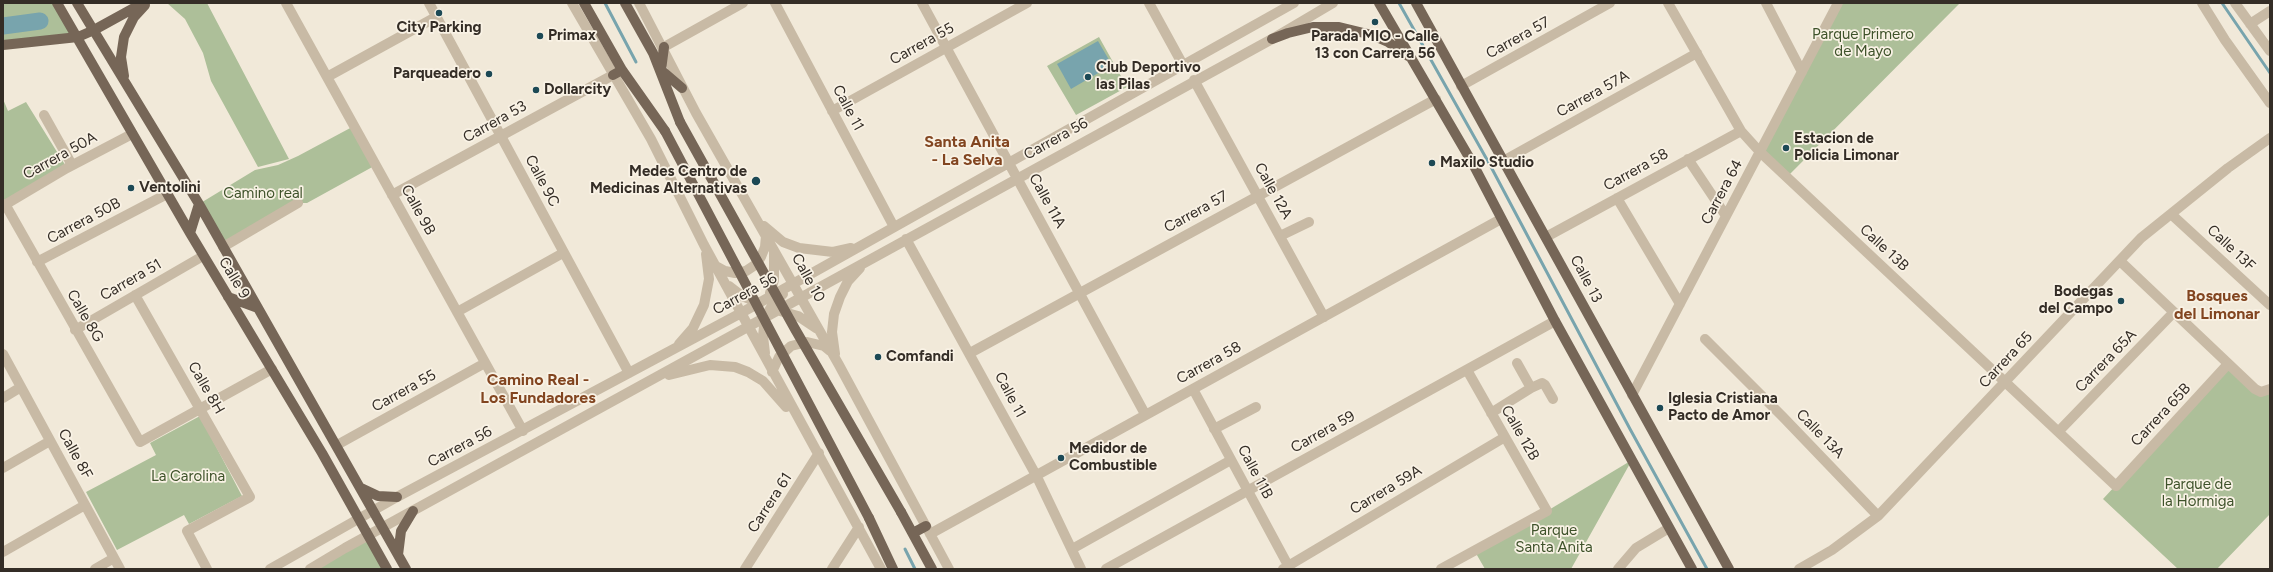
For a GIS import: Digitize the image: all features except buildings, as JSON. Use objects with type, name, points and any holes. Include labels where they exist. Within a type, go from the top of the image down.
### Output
[{"type":"main road","name":"Calle 9","points":[[57,3],[76,33],[132,134],[203,256],[272,369],[387,569]]},
{"type":"main road","name":"Calle 9","points":[[77,3],[199,204],[406,569]]},
{"type":"main road","points":[[3,45],[76,33],[143,3]]},
{"type":"main road","points":[[124,80],[121,57],[124,37],[134,17],[147,3]]},
{"type":"main road","points":[[584,3],[622,70],[665,131],[869,518],[893,569]]},
{"type":"main road","points":[[625,3],[661,70],[680,122],[932,569]]},
{"type":"main road","points":[[1380,3],[1474,164],[1501,219],[1555,321],[1692,569]]},
{"type":"main road","name":"Calle 13","points":[[1420,6],[1461,86],[1729,569]]},
{"type":"main road","points":[[1272,39],[1288,33],[1314,28],[1348,29],[1384,40],[1411,58]]},
{"type":"main road","points":[[661,70],[664,47]]},
{"type":"main road","points":[[612,75],[622,70]]},
{"type":"main road","points":[[661,70],[682,88]]},
{"type":"main road","points":[[190,233],[199,204]]},
{"type":"main road","points":[[228,297],[258,308]]},
{"type":"main road","points":[[361,488],[378,496],[398,497]]},
{"type":"main road","points":[[398,555],[400,531],[413,512]]},
{"type":"main road","points":[[913,533],[928,530]]},
{"type":"street","name":"Calle 9B","points":[[286,3],[523,431]]},
{"type":"street","name":"Calle 9C","points":[[429,3],[502,136],[628,373]]},
{"type":"street","points":[[572,3],[612,75],[651,139],[704,245],[772,372],[819,453],[881,569]]},
{"type":"street","name":"Calle 10","points":[[639,3],[664,47],[682,88],[839,365],[949,569]]},
{"type":"street","points":[[664,47],[743,3]]},
{"type":"street","name":"Calle 11","points":[[775,3],[894,227]]},
{"type":"street","name":"Calle 11A","points":[[922,3],[1145,414]]},
{"type":"street","name":"Carrera 55","points":[[832,111],[1027,3]]},
{"type":"street","points":[[1149,3],[1183,65]]},
{"type":"street","name":"Carrera 56","points":[[310,569],[368,535],[413,512],[748,326],[794,284],[1294,3]]},
{"type":"street","name":"Carrera 56","points":[[270,569],[398,497],[741,313],[801,298],[1194,80],[1272,39],[1333,3]]},
{"type":"street","name":"Carrera 57","points":[[1461,86],[1610,3]]},
{"type":"street","name":"Calle 13B","points":[[1668,3],[1741,131],[1760,152],[2116,486]]},
{"type":"street","points":[[1766,3],[1802,72]]},
{"type":"street","name":"Carrera 64","points":[[1632,395],[1838,3]]},
{"type":"street","points":[[2202,3],[2246,71],[2270,103]]},
{"type":"street","points":[[2235,3],[2270,52]]},
{"type":"street","points":[[2250,24],[2270,11]]},
{"type":"street","points":[[327,76],[436,17]]},
{"type":"street","name":"Carrera 57A","points":[[1503,161],[1697,53]]},
{"type":"street","name":"Carrera 53","points":[[392,195],[612,75]]},
{"type":"street","name":"Calle 12A","points":[[1194,80],[1324,317]]},
{"type":"street","name":"Carrera 57","points":[[970,353],[1436,99]]},
{"type":"street","points":[[44,115],[72,165]]},
{"type":"street","name":"Carrera 58","points":[[1546,237],[1741,131]]},
{"type":"street","name":"Carrera 50A","points":[[4,205],[72,165],[132,134]]},
{"type":"street","name":"Carrera 65","points":[[1799,569],[1832,550],[1878,516],[2141,238],[2270,138]]},
{"type":"street","points":[[1688,159],[1726,216]]},
{"type":"street","name":"Carrera 50B","points":[[37,262],[167,194]]},
{"type":"street","points":[[1617,198],[1680,304]]},
{"type":"street","points":[[223,247],[298,203]]},
{"type":"street","name":"Calle 8G","points":[[4,205],[140,442],[201,409]]},
{"type":"street","name":"Calle 13F","points":[[2171,214],[2270,305]]},
{"type":"street","points":[[755,216],[783,242],[799,248],[833,252],[850,248],[876,237]]},
{"type":"street","name":"Carrera 58","points":[[928,530],[1037,476],[1145,414],[1193,390],[1501,219]]},
{"type":"street","points":[[1280,236],[1309,222]]},
{"type":"street","points":[[716,266],[725,271],[735,273],[746,270],[755,265],[762,257],[766,236]]},
{"type":"street","name":"Calle 11","points":[[906,239],[1037,476],[1081,569]]},
{"type":"street","points":[[668,353],[690,332],[704,305],[708,288],[709,270],[704,245]]},
{"type":"street","points":[[767,361],[763,336],[774,280],[774,249]]},
{"type":"street","points":[[457,312],[563,252]]},
{"type":"street","name":"Carrera 51","points":[[75,330],[203,256]]},
{"type":"street","points":[[839,365],[834,350],[832,332],[834,314],[848,281],[860,268],[874,257]]},
{"type":"street","points":[[2120,261],[2255,389],[2262,392],[2270,389]]},
{"type":"street","points":[[723,279],[742,296],[768,307],[798,316],[820,332]]},
{"type":"street","name":"Calle 8H","points":[[135,295],[250,497],[187,531],[207,569]]},
{"type":"street","name":"Carrera 65A","points":[[2059,431],[2174,312]]},
{"type":"street","name":"Carrera 59","points":[[1106,569],[1555,321]]},
{"type":"street","name":"Calle 13A","points":[[1705,339],[1878,516]]},
{"type":"street","points":[[772,372],[778,356],[791,346],[807,342],[824,346],[830,350]]},
{"type":"street","name":"Calle 8F","points":[[3,354],[120,569]]},
{"type":"street","name":"Carrera 55","points":[[337,445],[485,363]]},
{"type":"street","points":[[1517,363],[1531,388]]},
{"type":"street","points":[[650,381],[703,365],[718,364],[735,367],[753,374],[769,386],[801,423]]},
{"type":"street","name":"Carrera 65B","points":[[2116,486],[2228,364]]},
{"type":"street","points":[[201,409],[272,369]]},
{"type":"street","name":"Calle 12B","points":[[1441,569],[1547,511],[1467,370]]},
{"type":"street","points":[[1491,413],[1531,388],[1542,384],[1545,385],[1553,399]]},
{"type":"street","points":[[3,398],[21,387]]},
{"type":"street","name":"Calle 11B","points":[[1193,390],[1248,491],[1287,568]]},
{"type":"street","points":[[1214,429],[1256,407]]},
{"type":"street","name":"Carrera 59A","points":[[1287,568],[1505,437]]},
{"type":"street","points":[[3,468],[50,441]]},
{"type":"street","name":"Carrera 61","points":[[745,569],[819,453]]},
{"type":"street","points":[[1072,549],[1231,460]]},
{"type":"street","points":[[3,552],[86,505]]},
{"type":"street","points":[[832,569],[859,527]]},
{"type":"street","points":[[1618,569],[1636,548],[1669,528]]},
{"type":"street","points":[[95,569],[114,558]]},
{"type":"green space","points":[[3,3],[57,3],[78,37],[3,45]]},
{"type":"green space","points":[[167,3],[207,3],[289,159],[258,167],[211,81],[203,53],[185,19]]},
{"type":"green space","name":"Parque Primero de Mayo","points":[[1838,3],[1960,3],[1787,177],[1760,152]]},
{"type":"green space","name":"Club Deportivo las Pilas","points":[[1099,37],[1127,87],[1076,115],[1047,66]]},
{"type":"green space","points":[[3,99],[8,111],[26,102],[67,168],[3,206]]},
{"type":"green space","name":"Camino real","points":[[354,126],[376,165],[307,203],[298,203],[223,247],[199,204],[255,170],[278,165]]},
{"type":"green space","name":"Parque de la Hormiga","points":[[2228,364],[2255,389],[2270,389],[2270,514],[2217,569],[2178,569],[2103,499]]},
{"type":"green space","name":"La Carolina","points":[[200,416],[242,496],[189,524],[184,515],[117,550],[86,492],[156,455],[150,443]]},
{"type":"green space","name":"Parque Santa Anita","points":[[1632,460],[1571,569],[1485,569],[1474,550],[1547,511]]},
{"type":"green space","points":[[368,535],[387,569],[310,569]]},
{"type":"water","points":[[1098,41],[1112,65],[1071,89],[1057,64]]},
{"type":"waterway","points":[[605,3],[636,62]]},
{"type":"waterway","points":[[1399,3],[1490,165],[1630,429],[1707,569]]},
{"type":"waterway","points":[[2222,3],[2270,73]]},
{"type":"waterway","points":[[3,26],[40,21]]},
{"type":"waterway","points":[[905,549],[915,569]]},
{"type":"place","name":"City Parking","points":[[439,13]]},
{"type":"place","name":"Parada MIO - Calle 13 con Carrera 56","points":[[1375,22]]},
{"type":"place","name":"Primax","points":[[540,36]]},
{"type":"place","name":"Parqueadero","points":[[489,74]]},
{"type":"place","name":"Club Deportivo las Pilas","points":[[1088,77]]},
{"type":"place","name":"Dollarcity","points":[[536,90]]},
{"type":"place","name":"Estacion de Policia Limonar","points":[[1786,148]]},
{"type":"place","name":"Maxilo Studio","points":[[1432,163]]},
{"type":"place","name":"Medes Centro de Medicinas Alternativas","points":[[756,181]]},
{"type":"place","name":"Ventolini","points":[[131,188]]},
{"type":"place","name":"Bodegas del Campo","points":[[2121,301]]},
{"type":"place","name":"Comfandi","points":[[878,357]]},
{"type":"place","name":"Iglesia Cristiana Pacto de Amor","points":[[1660,408]]},
{"type":"place","name":"Medidor de Combustible","points":[[1061,458]]},
{"type":"district","name":"Santa Anita - La Selva","points":[[967,151]]},
{"type":"district","name":"Bosques del Limonar","points":[[2217,305]]},
{"type":"district","name":"Camino Real - Los Fundadores","points":[[538,389]]}]
